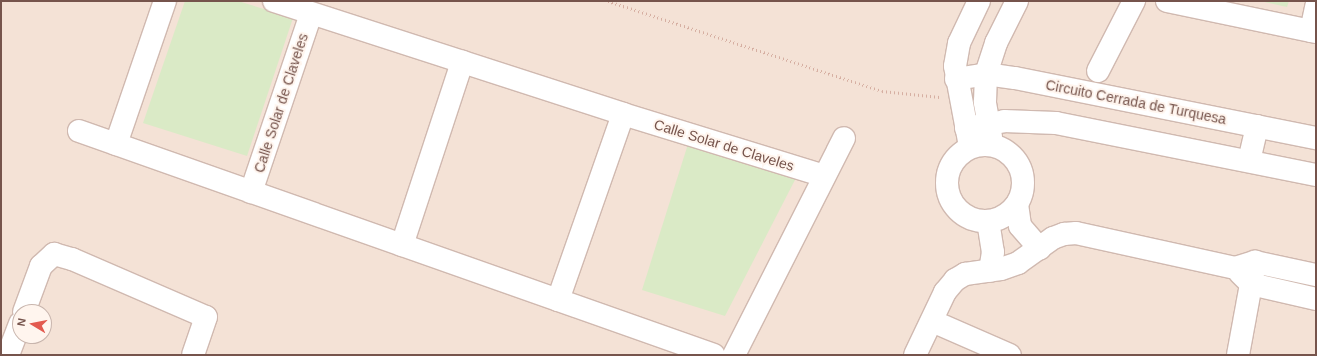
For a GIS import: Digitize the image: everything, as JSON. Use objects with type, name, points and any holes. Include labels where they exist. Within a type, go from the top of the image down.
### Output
[{"type":"street","points":[[116,144],[165,1]]},
{"type":"street","name":"Calle Solar de Claveles","points":[[274,1],[623,114],[824,176]]},
{"type":"street","points":[[968,138],[958,89],[959,42],[979,1]]},
{"type":"street","points":[[993,146],[988,122],[986,74],[996,43],[1017,1]]},
{"type":"street","points":[[1098,71],[1134,1]]},
{"type":"street","points":[[1167,1],[1314,31],[1316,7]]},
{"type":"street","name":"Calle Solar de Claveles","points":[[251,192],[311,14]]},
{"type":"street","points":[[402,245],[462,62]]},
{"type":"street","name":"Circuito Cerrada de Turquesa","points":[[958,89],[986,74],[1060,86],[1316,138]]},
{"type":"street","points":[[558,300],[623,114]]},
{"type":"street","points":[[1017,204],[1005,216],[988,222],[974,220],[962,214],[953,204],[948,192],[947,179],[951,166],[968,138],[988,122],[1027,120],[1056,123],[1316,175]]},
{"type":"street","points":[[1249,161],[1257,126]]},
{"type":"street","name":"Calle Solar de Claveles","points":[[78,131],[714,355]]},
{"type":"street","points":[[734,355],[844,138]]},
{"type":"street","points":[[968,138],[993,146],[1011,155],[1022,173],[1023,184],[1017,204],[1020,226],[1040,249]]},
{"type":"street","points":[[988,222],[993,252],[990,271]]},
{"type":"street","points":[[915,355],[945,292],[955,280],[965,274],[990,271],[1018,263],[1040,249],[1053,238],[1076,233],[1245,265],[1316,276]]},
{"type":"street","points":[[27,304],[41,266],[54,254],[72,259],[206,317],[193,355]]},
{"type":"street","points":[[1238,355],[1251,284],[1245,265]]},
{"type":"street","points":[[1251,284],[1316,299]]},
{"type":"street","points":[[932,321],[1010,355]]},
{"type":"street","points":[[8,355],[12,344]]},
{"type":"path","points":[[608,1],[882,91],[958,89]]},
{"type":"shaded area","points":[[1,1],[1316,1],[1316,355],[1,355]]},
{"type":"green space","points":[[185,1],[238,1],[293,18],[247,156],[143,123]]},
{"type":"green space","points":[[1260,1],[1289,1],[1287,7]]},
{"type":"green space","points":[[688,144],[797,176],[725,316],[642,290]]}]
